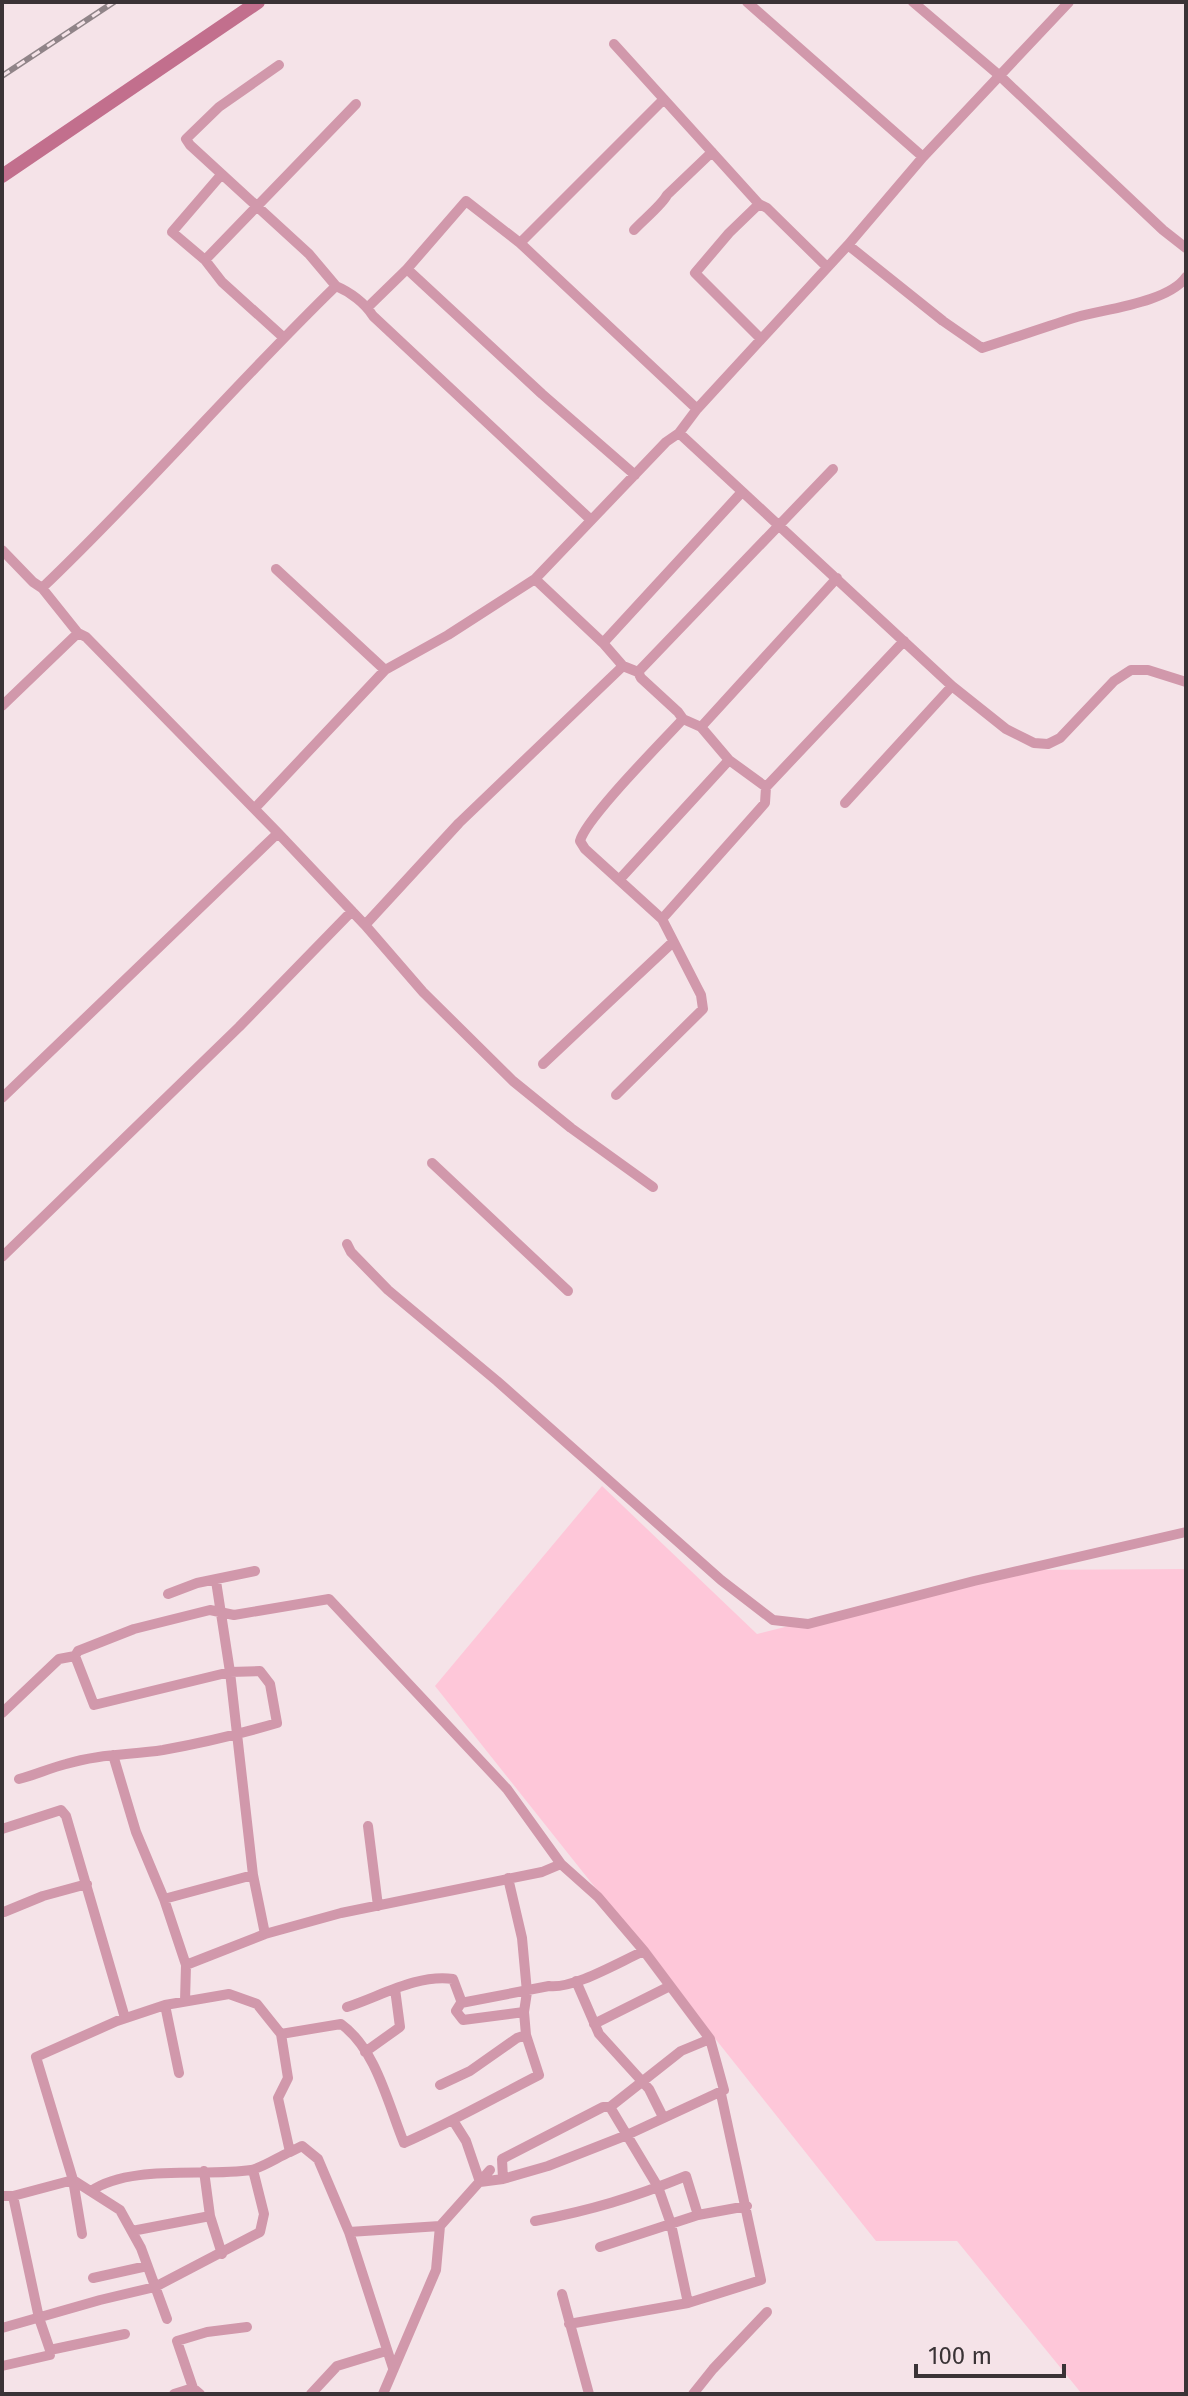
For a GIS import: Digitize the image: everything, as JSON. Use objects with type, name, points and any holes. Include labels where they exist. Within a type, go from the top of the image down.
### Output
[{"type":"street","points":[[2,176],[258,2]]},
{"type":"street","points":[[747,2],[923,157]]},
{"type":"street","points":[[913,2],[1000,76],[1186,248]]},
{"type":"street","points":[[255,808],[385,670],[448,635],[535,579],[576,539],[590,519],[666,442],[679,433],[697,409],[848,245],[923,157],[1069,2]]},
{"type":"street","points":[[614,44],[759,204],[767,208],[827,267]]},
{"type":"street","points":[[279,65],[219,107],[186,139],[309,254],[336,286],[368,307],[373,316],[590,519]]},
{"type":"street","points":[[520,243],[663,100]]},
{"type":"street","points":[[205,260],[356,104]]},
{"type":"street","points":[[634,230],[712,152]]},
{"type":"street","points":[[221,175],[172,232],[283,337]]},
{"type":"street","points":[[368,307],[407,269],[466,201],[520,243],[697,409]]},
{"type":"street","points":[[759,204],[695,273],[760,338]]},
{"type":"street","points":[[848,245],[982,348],[1081,316],[1140,302],[1181,285],[1186,277]]},
{"type":"street","points":[[407,269],[635,475]]},
{"type":"street","points":[[42,588],[185,444],[283,337],[336,286]]},
{"type":"street","points":[[679,433],[952,686],[1006,729],[1034,743],[1048,744],[1060,738],[1114,681],[1131,670],[1148,670],[1186,682]]},
{"type":"street","points":[[638,672],[833,469]]},
{"type":"street","points":[[603,643],[741,493]]},
{"type":"street","points":[[2,550],[42,588],[78,633],[86,637],[255,808],[423,992],[513,1081],[571,1128],[653,1187]]},
{"type":"street","points":[[276,569],[385,670]]},
{"type":"street","points":[[701,727],[837,578]]},
{"type":"street","points":[[535,579],[623,666],[638,672],[683,719],[701,727],[729,760],[766,787]]},
{"type":"street","points":[[2,706],[78,633]]},
{"type":"street","points":[[662,919],[765,803],[766,787],[904,641]]},
{"type":"street","points":[[365,925],[459,823],[623,666]]},
{"type":"street","points":[[845,803],[952,686]]},
{"type":"street","points":[[616,1095],[703,1009],[701,995],[662,919],[585,849],[580,841],[581,835],[683,719]]},
{"type":"street","points":[[619,880],[729,760]]},
{"type":"street","points":[[2,1098],[278,833]]},
{"type":"street","points":[[2,1257],[239,1027],[352,911]]},
{"type":"street","points":[[543,1064],[673,942]]},
{"type":"street","points":[[432,1163],[568,1291]]},
{"type":"street","points":[[347,1244],[351,1252],[399,1299],[497,1381],[721,1580],[773,1620],[808,1624],[974,1581],[1186,1532]]},
{"type":"street","points":[[168,1594],[197,1583],[255,1571]]},
{"type":"street","points":[[216,1581],[230,1672],[253,1875],[265,1934]]},
{"type":"street","points":[[2,1713],[59,1659],[75,1656],[78,1651],[134,1629],[210,1610],[234,1615],[329,1599],[507,1789],[561,1864],[598,1897],[644,1951],[710,2039],[724,2090],[627,2135],[548,2166],[480,2182]]},
{"type":"street","points":[[19,1779],[64,1764],[161,1750],[237,1735],[277,1723],[266,1675],[253,1670],[230,1672],[94,1705],[75,1656]]},
{"type":"street","points":[[113,1755],[136,1832],[164,1899],[186,1965],[185,2001]]},
{"type":"street","points":[[2,1829],[61,1810],[66,1816],[125,2018]]},
{"type":"street","points":[[368,1826],[378,1906]]},
{"type":"street","points":[[186,1965],[265,1934],[378,1906],[542,1872],[561,1864]]},
{"type":"street","points":[[164,1899],[253,1875]]},
{"type":"street","points":[[281,2034],[341,2024],[348,2029],[365,2052],[404,2143],[454,2122],[467,2112],[539,2075],[526,2035],[524,2012],[527,1992],[522,1938],[508,1878]]},
{"type":"street","points":[[4,1912],[43,1896],[87,1884]]},
{"type":"street","points":[[524,2012],[472,2021],[463,2020],[456,2011],[462,2003],[576,1981],[644,1951]]},
{"type":"street","points":[[347,2007],[395,1989],[444,1978],[453,1979],[462,2003]]},
{"type":"street","points":[[576,1981],[599,2034],[649,2089],[663,2117]]},
{"type":"street","points":[[594,2024],[670,1986]]},
{"type":"street","points":[[365,2052],[400,2027],[395,1989]]},
{"type":"street","points":[[82,2234],[73,2180],[36,2057],[125,2018],[165,2005],[229,1994],[257,2004],[281,2034],[288,2078],[278,2098],[290,2152]]},
{"type":"street","points":[[165,2005],[179,2073]]},
{"type":"street","points":[[440,2085],[470,2071],[526,2035]]},
{"type":"street","points":[[503,2179],[502,2159],[591,2113],[610,2107],[681,2051],[710,2039]]},
{"type":"street","points":[[569,2324],[688,2303],[761,2280],[721,2094]]},
{"type":"street","points":[[610,2107],[658,2187],[671,2224],[688,2303]]},
{"type":"street","points":[[454,2122],[466,2141],[480,2182]]},
{"type":"street","points":[[91,2191],[103,2182],[174,2172],[253,2170],[302,2146],[318,2159],[349,2232],[393,2368]]},
{"type":"street","points":[[2,2328],[155,2287],[260,2232],[264,2214],[253,2170]]},
{"type":"street","points":[[383,2394],[436,2270],[440,2226],[490,2170]]},
{"type":"street","points":[[204,2171],[210,2216],[222,2254]]},
{"type":"street","points":[[535,2221],[589,2211],[686,2176],[698,2215]]},
{"type":"street","points":[[2,2366],[50,2355],[7,2196],[73,2180],[120,2210],[132,2231],[167,2319]]},
{"type":"street","points":[[600,2247],[698,2215],[747,2206]]},
{"type":"street","points":[[132,2231],[210,2216]]},
{"type":"street","points":[[349,2232],[440,2226]]},
{"type":"street","points":[[93,2278],[147,2266]]},
{"type":"street","points":[[562,2294],[589,2394]]},
{"type":"street","points":[[693,2394],[767,2312]]},
{"type":"street","points":[[174,2394],[197,2391],[177,2341],[207,2332],[247,2327]]},
{"type":"street","points":[[50,2350],[125,2334]]},
{"type":"street","points":[[311,2394],[337,2366],[386,2351]]},
{"type":"shaded area","points":[[602,1486],[757,1634],[1012,1570],[1186,1569],[1186,2394],[1082,2394],[957,2241],[876,2241],[435,1686]]},
{"type":"railway","points":[[2,76],[114,2]]}]
